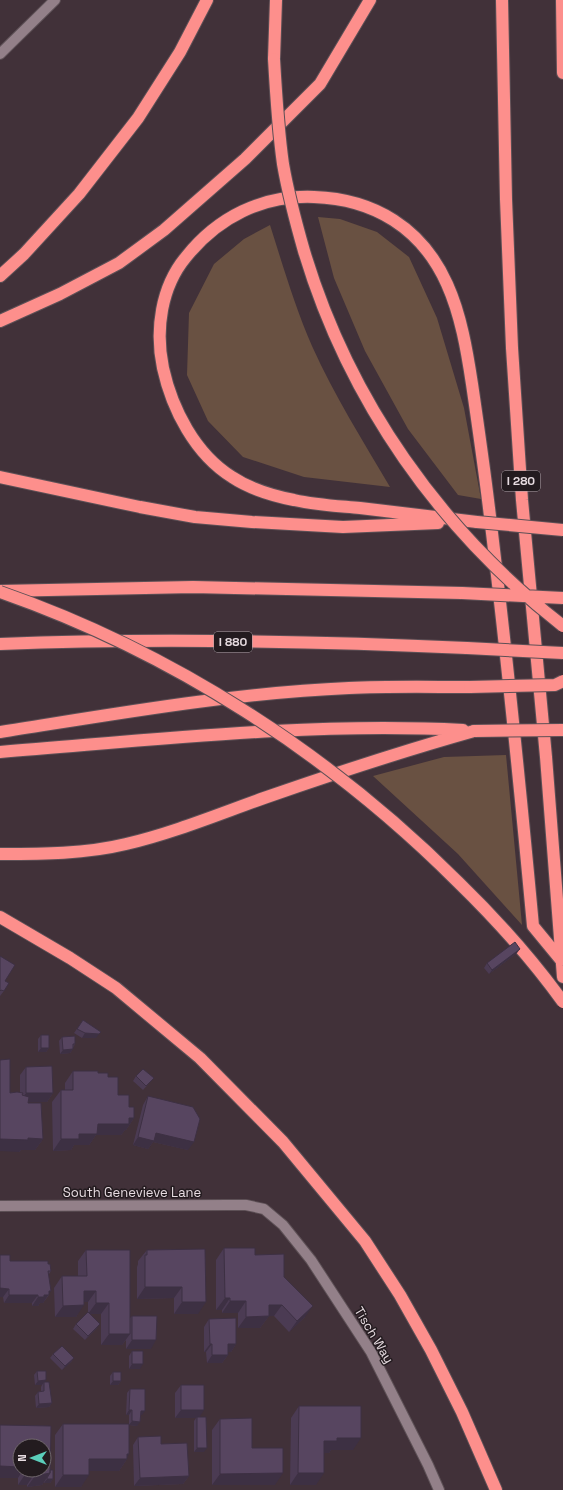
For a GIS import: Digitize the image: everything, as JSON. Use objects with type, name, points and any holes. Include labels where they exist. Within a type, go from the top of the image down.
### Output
[{"type":"highway","points":[[0,276],[24,254],[78,194],[138,118],[180,52],[207,0]]},
{"type":"highway","points":[[276,0],[274,59],[277,108],[284,165],[297,225],[312,278],[332,331],[359,387],[388,436],[427,491],[459,530],[496,568],[538,606],[563,626]]},
{"type":"highway","points":[[0,322],[60,294],[119,263],[164,230],[245,159],[320,84],[365,12],[370,0]]},
{"type":"highway","name":"I 280","points":[[502,0],[506,199],[512,348],[522,500],[546,757],[563,977]]},
{"type":"highway","points":[[562,0],[563,73]]},
{"type":"highway","points":[[561,960],[533,926],[481,444],[468,358],[458,314],[446,283],[429,254],[409,230],[384,213],[365,205],[345,200],[297,197],[269,201],[244,209],[219,223],[197,243],[178,266],[165,295],[159,326],[160,353],[166,381],[175,407],[189,432],[208,457],[231,477],[259,490],[295,500],[477,522],[563,530]]},
{"type":"highway","points":[[0,477],[140,507],[195,516],[252,522],[343,526],[477,522]]},
{"type":"highway","points":[[0,592],[193,587],[462,593],[563,598]]},
{"type":"highway","points":[[0,592],[70,620],[173,670],[236,706],[294,744],[372,803],[434,858],[519,946],[563,1002]]},
{"type":"highway","name":"I 880","points":[[0,644],[52,642],[323,642],[563,653]]},
{"type":"highway","points":[[0,732],[138,710],[283,692],[349,688],[555,685],[563,681]]},
{"type":"highway","points":[[0,752],[214,735],[338,728],[388,727],[474,731],[563,730]]},
{"type":"highway","points":[[0,854],[82,852],[126,845],[172,831],[368,761],[474,731]]},
{"type":"highway","points":[[0,917],[70,958],[122,993],[200,1058],[283,1142],[365,1241],[400,1295],[459,1406],[496,1490]]},
{"type":"street","points":[[0,54],[55,0]]},
{"type":"street","name":"South Genevieve Lane","points":[[0,1206],[246,1205],[264,1209]]},
{"type":"street","name":"Tisch Way","points":[[264,1209],[283,1225],[311,1260],[372,1352],[439,1490]]},
{"type":"shaded area","points":[[318,217],[340,219],[377,232],[409,257],[437,318],[464,408],[481,499],[458,495],[408,429],[365,351],[334,278]]},
{"type":"shaded area","points":[[270,225],[295,301],[312,346],[339,400],[390,487],[304,477],[243,457],[208,421],[187,375],[189,313],[214,264],[244,239]]},
{"type":"shaded area","points":[[506,755],[522,925],[458,854],[373,776],[444,757]]},
{"type":"building","points":[[515,942],[520,949],[492,970],[487,963]]},
{"type":"building","points":[[0,956],[15,965],[5,981],[9,983],[4,991],[0,991]]},
{"type":"building","points":[[83,1020],[101,1032],[99,1034],[85,1033],[77,1029]]},
{"type":"building","points":[[41,1035],[49,1035],[49,1048],[41,1048]]},
{"type":"building","points":[[75,1036],[75,1044],[73,1044],[73,1049],[63,1050],[62,1037]]},
{"type":"building","points":[[10,1059],[10,1093],[23,1093],[22,1095],[29,1097],[28,1103],[41,1103],[43,1139],[0,1139],[0,1060]]},
{"type":"building","points":[[52,1066],[53,1093],[26,1093],[26,1067]]},
{"type":"building","points":[[143,1069],[154,1078],[146,1086],[136,1076]]},
{"type":"building","points":[[73,1071],[98,1071],[98,1073],[108,1073],[108,1077],[118,1077],[118,1095],[129,1095],[129,1107],[134,1107],[134,1118],[129,1118],[129,1124],[98,1124],[97,1134],[79,1134],[79,1139],[61,1139],[61,1090],[73,1090]]},
{"type":"building","points":[[148,1096],[193,1107],[200,1119],[194,1142],[156,1133],[154,1141],[138,1137]]},
{"type":"building","points":[[224,1248],[255,1248],[255,1255],[284,1254],[284,1277],[313,1306],[297,1321],[282,1305],[269,1305],[269,1316],[246,1317],[246,1301],[230,1301],[230,1298],[225,1298]]},
{"type":"building","points":[[205,1249],[206,1302],[182,1302],[182,1287],[145,1287],[145,1255],[147,1255],[147,1250]]},
{"type":"building","points":[[86,1250],[130,1250],[130,1334],[109,1334],[109,1303],[96,1303],[96,1291],[84,1291],[84,1305],[63,1306],[62,1276],[87,1276]]},
{"type":"building","points":[[0,1255],[10,1255],[10,1261],[48,1261],[51,1271],[48,1271],[51,1291],[49,1291],[49,1295],[38,1297],[38,1295],[9,1295],[9,1289],[0,1288]]},
{"type":"building","points":[[88,1312],[100,1324],[88,1336],[76,1324]]},
{"type":"building","points":[[132,1316],[157,1316],[156,1340],[132,1340]]},
{"type":"building","points":[[236,1318],[236,1344],[228,1344],[228,1355],[212,1355],[209,1319]]},
{"type":"building","points":[[62,1346],[74,1358],[65,1366],[53,1354]]},
{"type":"building","points":[[132,1351],[143,1351],[143,1364],[132,1364]]},
{"type":"building","points":[[37,1371],[46,1371],[46,1380],[38,1381]]},
{"type":"building","points":[[113,1372],[121,1372],[121,1381],[113,1381]]},
{"type":"building","points":[[44,1382],[49,1382],[52,1403],[39,1404],[38,1392],[44,1391]]},
{"type":"building","points":[[181,1385],[204,1385],[204,1410],[181,1410]]},
{"type":"building","points":[[130,1389],[145,1389],[145,1411],[141,1411],[140,1422],[132,1421],[132,1410],[129,1410]]},
{"type":"building","points":[[299,1406],[361,1406],[361,1438],[337,1438],[337,1441],[324,1441],[324,1473],[298,1473]]},
{"type":"building","points":[[197,1417],[206,1417],[207,1448],[197,1448]]},
{"type":"building","points":[[252,1418],[252,1448],[283,1448],[283,1473],[220,1474],[220,1419]]},
{"type":"building","points":[[63,1424],[129,1424],[129,1454],[127,1454],[127,1459],[89,1459],[89,1475],[63,1475]]},
{"type":"building","points":[[0,1425],[51,1426],[51,1438],[12,1438],[12,1467],[0,1466]]},
{"type":"building","points":[[161,1436],[161,1444],[187,1443],[189,1476],[140,1478],[138,1437]]},
{"type":"building","points":[[53,1470],[53,1479],[47,1479],[52,1478]]}]
